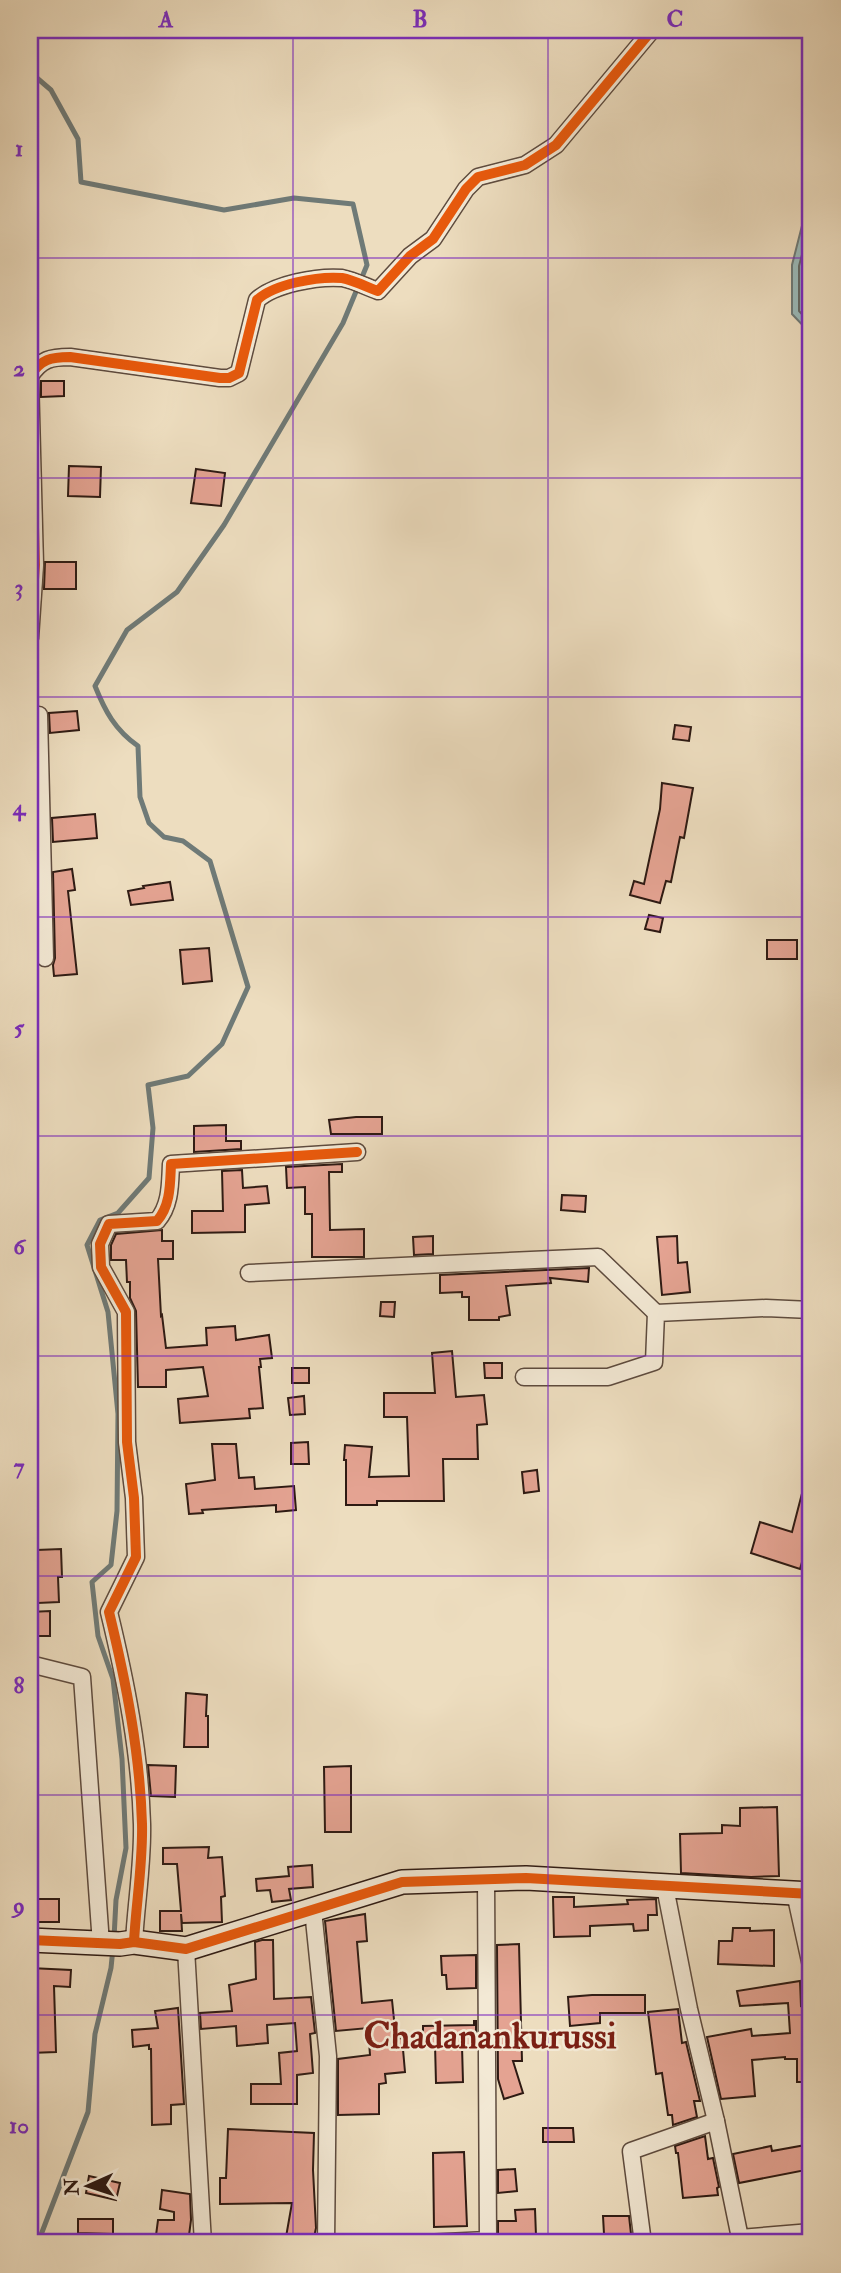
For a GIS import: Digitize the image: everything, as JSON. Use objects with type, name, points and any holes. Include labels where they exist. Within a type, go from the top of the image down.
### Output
[{"type":"street","points":[[30,638],[34,565],[30,376],[43,360],[70,357],[229,378],[239,373],[257,300],[266,292],[292,284],[343,278],[378,291],[410,256],[433,239],[466,189],[478,177],[525,165],[556,145],[652,30]]},
{"type":"street","points":[[30,715],[38,715],[45,958]]},
{"type":"street","points":[[118,1943],[142,1826],[137,1761],[126,1681],[109,1612],[136,1557],[134,1498],[127,1442],[126,1312],[101,1267],[100,1244],[109,1224],[157,1220],[164,1213],[170,1187],[171,1164],[357,1152]]},
{"type":"street","points":[[249,1273],[598,1257],[656,1313],[766,1308],[811,1310]]},
{"type":"street","points":[[524,1377],[608,1377],[654,1362],[656,1313]]},
{"type":"street","points":[[30,1664],[82,1677],[118,1943]]},
{"type":"street","points":[[424,2243],[488,2240],[486,1878]]},
{"type":"street","points":[[30,1940],[186,1949],[402,1882],[526,1878],[803,1893],[811,1966]]},
{"type":"street","points":[[665,1887],[740,2241],[811,2232]]},
{"type":"street","points":[[313,1910],[328,2056],[326,2243]]},
{"type":"street","points":[[186,1949],[203,2243]]},
{"type":"street","points":[[643,2243],[631,2151],[716,2121]]},
{"type":"water","points":[[811,213],[811,334],[792,314],[792,265],[805,214]]},
{"type":"building","points":[[41,381],[64,381],[64,396],[41,397]]},
{"type":"building","points":[[69,466],[101,467],[100,497],[68,496]]},
{"type":"building","points":[[196,469],[225,473],[221,506],[191,503]]},
{"type":"building","points":[[45,562],[76,562],[76,589],[44,589]]},
{"type":"building","points":[[77,711],[79,730],[50,733],[49,713]]},
{"type":"building","points":[[675,725],[691,727],[689,741],[673,739]]},
{"type":"building","points":[[662,783],[693,788],[684,838],[680,837],[671,882],[666,881],[660,903],[630,895],[634,881],[644,884],[660,809]]},
{"type":"building","points":[[95,814],[97,838],[53,842],[52,818]]},
{"type":"building","points":[[72,869],[75,890],[68,891],[77,974],[54,976],[53,872]]},
{"type":"building","points":[[170,882],[173,900],[131,905],[128,891]]},
{"type":"building","points":[[649,915],[663,918],[660,932],[645,929]]},
{"type":"building","points":[[767,940],[797,940],[797,959],[767,959]]},
{"type":"building","points":[[209,948],[212,981],[183,984],[180,950]]},
{"type":"building","points":[[382,1117],[382,1134],[331,1134],[329,1120]]},
{"type":"building","points":[[226,1125],[226,1141],[241,1141],[241,1149],[194,1152],[194,1126]]},
{"type":"building","points":[[342,1164],[342,1172],[329,1172],[330,1230],[364,1229],[364,1257],[312,1257],[312,1214],[305,1214],[305,1187],[287,1188],[286,1167]]},
{"type":"building","points":[[242,1170],[243,1188],[267,1186],[269,1203],[245,1205],[245,1232],[192,1233],[192,1211],[223,1211],[222,1171]]},
{"type":"building","points":[[562,1195],[586,1196],[585,1212],[561,1210]]},
{"type":"building","points":[[162,1230],[162,1241],[173,1241],[173,1259],[158,1259],[161,1316],[166,1348],[207,1345],[206,1328],[235,1326],[236,1340],[269,1335],[272,1358],[260,1359],[259,1367],[263,1408],[249,1409],[250,1418],[180,1423],[178,1399],[208,1396],[203,1367],[166,1370],[166,1387],[138,1387],[136,1311],[130,1298],[126,1260],[111,1260],[111,1245],[116,1234]]},
{"type":"building","points":[[433,1236],[433,1254],[414,1255],[413,1237]]},
{"type":"building","points":[[677,1236],[678,1263],[687,1262],[690,1292],[662,1295],[657,1237]]},
{"type":"building","points":[[589,1268],[588,1282],[550,1278],[551,1283],[506,1286],[510,1315],[499,1317],[499,1320],[469,1320],[469,1297],[462,1297],[462,1292],[440,1293],[440,1275]]},
{"type":"building","points":[[381,1302],[395,1302],[394,1317],[380,1316]]},
{"type":"building","points":[[452,1351],[456,1397],[484,1395],[487,1424],[477,1425],[478,1459],[443,1459],[444,1501],[377,1501],[377,1505],[346,1505],[345,1445],[372,1447],[369,1477],[409,1476],[407,1417],[384,1417],[384,1393],[435,1393],[432,1353]]},
{"type":"building","points":[[484,1363],[502,1363],[502,1378],[485,1378]]},
{"type":"building","points":[[292,1368],[309,1368],[309,1383],[292,1383]]},
{"type":"building","points":[[304,1396],[305,1414],[290,1415],[288,1398]]},
{"type":"building","points":[[308,1442],[309,1464],[291,1464],[291,1443]]},
{"type":"building","points":[[212,1444],[236,1444],[239,1478],[254,1477],[255,1489],[294,1486],[296,1510],[276,1512],[276,1505],[202,1510],[203,1513],[189,1514],[186,1484],[215,1480]]},
{"type":"building","points":[[537,1470],[539,1491],[524,1493],[522,1472]]},
{"type":"building","points":[[806,1478],[811,1478],[811,1531],[800,1569],[751,1553],[760,1522],[792,1532]]},
{"type":"building","points":[[61,1549],[59,1602],[38,1603],[37,1550]]},
{"type":"building","points":[[50,1611],[50,1636],[30,1636],[30,1612]]},
{"type":"building","points":[[186,1693],[207,1695],[208,1747],[184,1747]]},
{"type":"building","points":[[148,1765],[176,1766],[175,1797],[151,1796]]},
{"type":"building","points":[[351,1766],[351,1832],[325,1832],[324,1767]]},
{"type":"building","points":[[777,1807],[779,1876],[681,1873],[680,1834],[722,1833],[722,1825],[740,1826],[740,1808]]},
{"type":"building","points":[[209,1847],[208,1858],[222,1857],[225,1896],[221,1897],[222,1922],[182,1923],[181,1914],[182,1931],[160,1931],[160,1911],[181,1911],[177,1864],[163,1864],[163,1848]]},
{"type":"building","points":[[312,1865],[313,1887],[289,1889],[291,1900],[272,1902],[270,1890],[257,1891],[256,1879],[289,1876],[288,1867]]},
{"type":"building","points":[[553,1897],[574,1897],[574,1907],[628,1904],[627,1900],[656,1899],[657,1915],[648,1915],[648,1930],[634,1931],[633,1924],[590,1926],[590,1936],[554,1937]]},
{"type":"building","points":[[30,1899],[59,1899],[59,1922],[30,1922]]},
{"type":"building","points":[[365,1914],[367,1941],[357,1942],[362,2003],[392,2000],[396,2039],[402,2038],[405,2072],[385,2074],[386,2083],[379,2084],[379,2114],[338,2115],[338,2059],[370,2055],[368,2028],[336,2031],[325,1921]]},
{"type":"building","points":[[733,1928],[750,1928],[750,1931],[774,1930],[774,1966],[718,1964],[719,1941],[732,1941]]},
{"type":"building","points":[[273,1940],[274,1999],[311,1997],[315,2033],[310,2034],[313,2073],[297,2075],[297,2104],[251,2104],[251,2084],[281,2084],[279,2053],[297,2051],[295,2023],[267,2025],[268,2043],[237,2046],[236,2026],[201,2029],[200,2013],[232,2011],[229,1985],[256,1979],[255,1942]]},
{"type":"building","points":[[519,1944],[522,2061],[513,2061],[523,2093],[504,2099],[498,2079],[497,1945]]},
{"type":"building","points":[[476,1955],[476,1988],[447,1989],[446,1975],[442,1975],[441,1956]]},
{"type":"building","points":[[30,1968],[71,1970],[70,1987],[54,1986],[56,2052],[30,2053]]},
{"type":"building","points":[[800,1981],[801,2006],[809,2005],[811,2082],[797,2082],[797,2059],[785,2057],[752,2060],[755,2096],[721,2099],[707,2037],[751,2029],[752,2036],[790,2033],[788,2003],[740,2006],[737,1991]]},
{"type":"building","points":[[645,1995],[645,2013],[600,2013],[600,2023],[570,2026],[568,1997]]},
{"type":"building","points":[[178,2008],[184,2104],[171,2105],[171,2124],[152,2125],[151,2049],[149,2045],[133,2047],[132,2030],[158,2028],[155,2011]]},
{"type":"building","points":[[678,2009],[682,2043],[686,2042],[700,2101],[694,2101],[697,2117],[673,2125],[672,2115],[668,2115],[662,2073],[656,2074],[648,2012]]},
{"type":"building","points":[[474,2021],[476,2046],[462,2046],[463,2082],[436,2083],[435,2044],[423,2045],[423,2026],[474,2025]]},
{"type":"building","points":[[543,2128],[573,2128],[574,2142],[543,2142]]},
{"type":"building","points":[[228,2129],[314,2133],[316,2228],[313,2242],[286,2237],[292,2203],[220,2204],[220,2178],[226,2178]]},
{"type":"building","points":[[705,2136],[708,2159],[713,2158],[718,2195],[683,2198],[675,2146]]},
{"type":"building","points":[[811,2144],[811,2169],[739,2183],[733,2154],[771,2146],[772,2151]]},
{"type":"building","points":[[464,2152],[467,2226],[434,2227],[433,2153]]},
{"type":"building","points":[[515,2169],[517,2191],[498,2193],[498,2170]]},
{"type":"building","points":[[89,2176],[120,2183],[116,2200],[86,2193]]},
{"type":"building","points":[[162,2190],[190,2194],[188,2243],[155,2243],[158,2220],[174,2220],[174,2212],[160,2209]]},
{"type":"building","points":[[535,2209],[536,2236],[498,2237],[498,2221],[516,2221],[515,2210]]},
{"type":"building","points":[[603,2216],[629,2216],[632,2243],[609,2243],[608,2234],[604,2234]]},
{"type":"building","points":[[78,2219],[113,2219],[113,2234],[78,2233]]},
{"type":"waterway","points":[[30,72],[51,90],[78,139],[81,182],[224,210],[294,198],[353,204],[367,265],[343,323],[224,525],[177,592],[127,630],[95,686],[112,719],[138,746],[140,797],[149,823],[164,837],[183,841],[210,861],[248,987],[222,1044],[188,1076],[148,1085],[153,1128],[149,1178],[118,1213],[100,1220],[87,1245],[108,1312],[118,1414],[117,1511],[111,1565],[92,1582],[98,1636],[113,1679],[122,1759],[126,1848],[116,1900],[114,1938]]},
{"type":"waterway","points":[[39,2243],[88,2112],[95,2034],[111,1968],[113,1948]]},
{"type":"cycle path","points":[[30,638],[35,565],[30,376],[38,366],[52,359],[70,357],[220,378],[229,378],[239,373],[257,300],[285,285],[321,278],[342,278],[378,291],[410,256],[433,239],[466,189],[478,177],[525,165],[556,145],[652,30]]},
{"type":"cycle path","points":[[134,1942],[141,1854],[141,1797],[131,1718],[109,1612],[136,1557],[134,1498],[127,1442],[126,1312],[101,1267],[100,1244],[109,1224],[157,1221],[167,1201],[171,1164],[357,1152]]},
{"type":"cycle path","points":[[30,1940],[120,1944],[134,1942],[186,1949],[402,1882],[526,1878],[811,1894]]},
{"type":"district","name":"Chadanankurussi","points":[[490,2036]]}]
